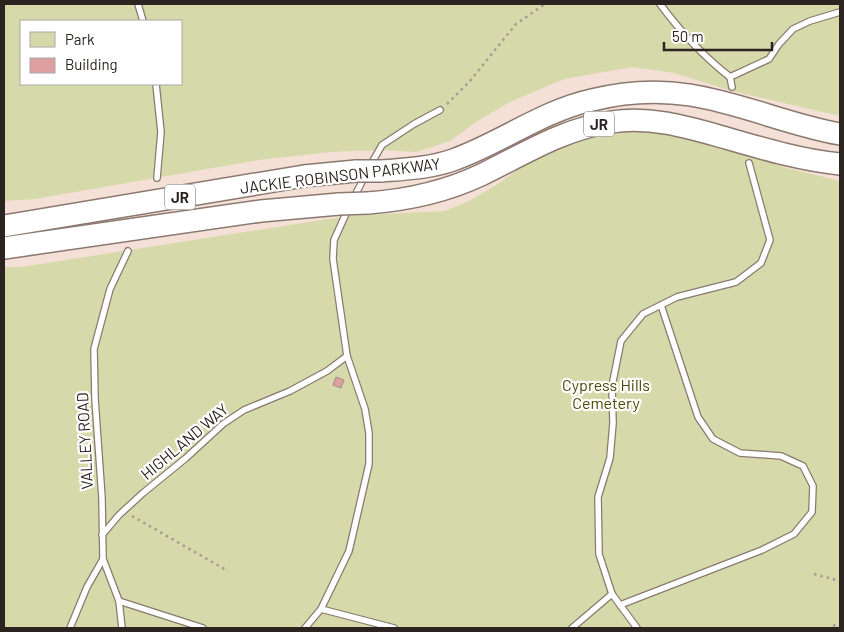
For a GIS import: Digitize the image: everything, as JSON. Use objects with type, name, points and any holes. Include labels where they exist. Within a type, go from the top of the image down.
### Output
[{"type":"highway","name":"JACKIE ROBINSON PARKWAY","points":[[4,248],[254,212],[339,204],[382,171],[444,163],[482,148],[556,111],[591,100],[624,94],[658,92],[690,95],[840,134]]},
{"type":"highway","name":"JACKIE ROBINSON PARKWAY","points":[[4,226],[304,176],[361,187],[406,199],[444,190],[482,174],[536,146],[568,133],[612,122],[639,120],[671,123],[790,156],[840,164]]},
{"type":"lane","points":[[138,4],[143,20]]},
{"type":"lane","points":[[660,4],[690,41],[730,77],[732,87]]},
{"type":"lane","points":[[730,77],[769,59],[779,44],[793,29],[810,21],[840,12]]},
{"type":"lane","points":[[156,85],[161,132],[156,178]]},
{"type":"lane","points":[[305,628],[321,609],[349,550],[369,464],[369,433],[365,409],[347,356],[336,289],[333,259],[334,240],[382,145],[440,110]]},
{"type":"lane","points":[[637,628],[612,594],[599,554],[598,497],[610,458],[613,423],[612,386],[620,341],[643,314],[661,304],[677,297],[736,282],[762,263],[770,240],[749,163]]},
{"type":"lane","name":"VALLEY ROAD","points":[[103,559],[102,498],[95,399],[94,349],[110,288],[128,251]]},
{"type":"lane","points":[[620,605],[762,550],[794,534],[812,512],[813,486],[802,466],[781,456],[740,453],[713,439],[698,417],[661,304]]},
{"type":"lane","name":"HIGHLAND WAY","points":[[102,535],[143,493],[186,458],[223,424],[244,410],[290,391],[327,371],[347,356]]},
{"type":"lane","points":[[103,559],[119,601],[122,628]]},
{"type":"lane","points":[[70,628],[87,587],[103,559]]},
{"type":"lane","points":[[572,628],[612,594]]},
{"type":"lane","points":[[119,601],[203,628]]},
{"type":"lane","points":[[321,609],[394,628]]},
{"type":"path","points":[[440,110],[470,81],[516,24],[545,4]]},
{"type":"path","points":[[124,511],[228,571]]},
{"type":"path","points":[[814,574],[840,581]]},
{"type":"path","points":[[833,625],[840,627]]},
{"type":"green space","points":[[4,4],[840,4],[840,116],[732,91],[674,73],[632,67],[564,79],[510,102],[476,122],[450,141],[417,152],[381,150],[331,152],[259,160],[35,199],[4,201]]},
{"type":"green space","name":"Cypress Hills Cemetery","points":[[651,130],[684,136],[787,168],[840,181],[840,628],[4,628],[4,267],[21,267],[348,216],[445,211],[469,201],[498,184],[538,155],[595,136]]},
{"type":"building","points":[[336,377],[344,380],[341,388],[333,385]]}]
